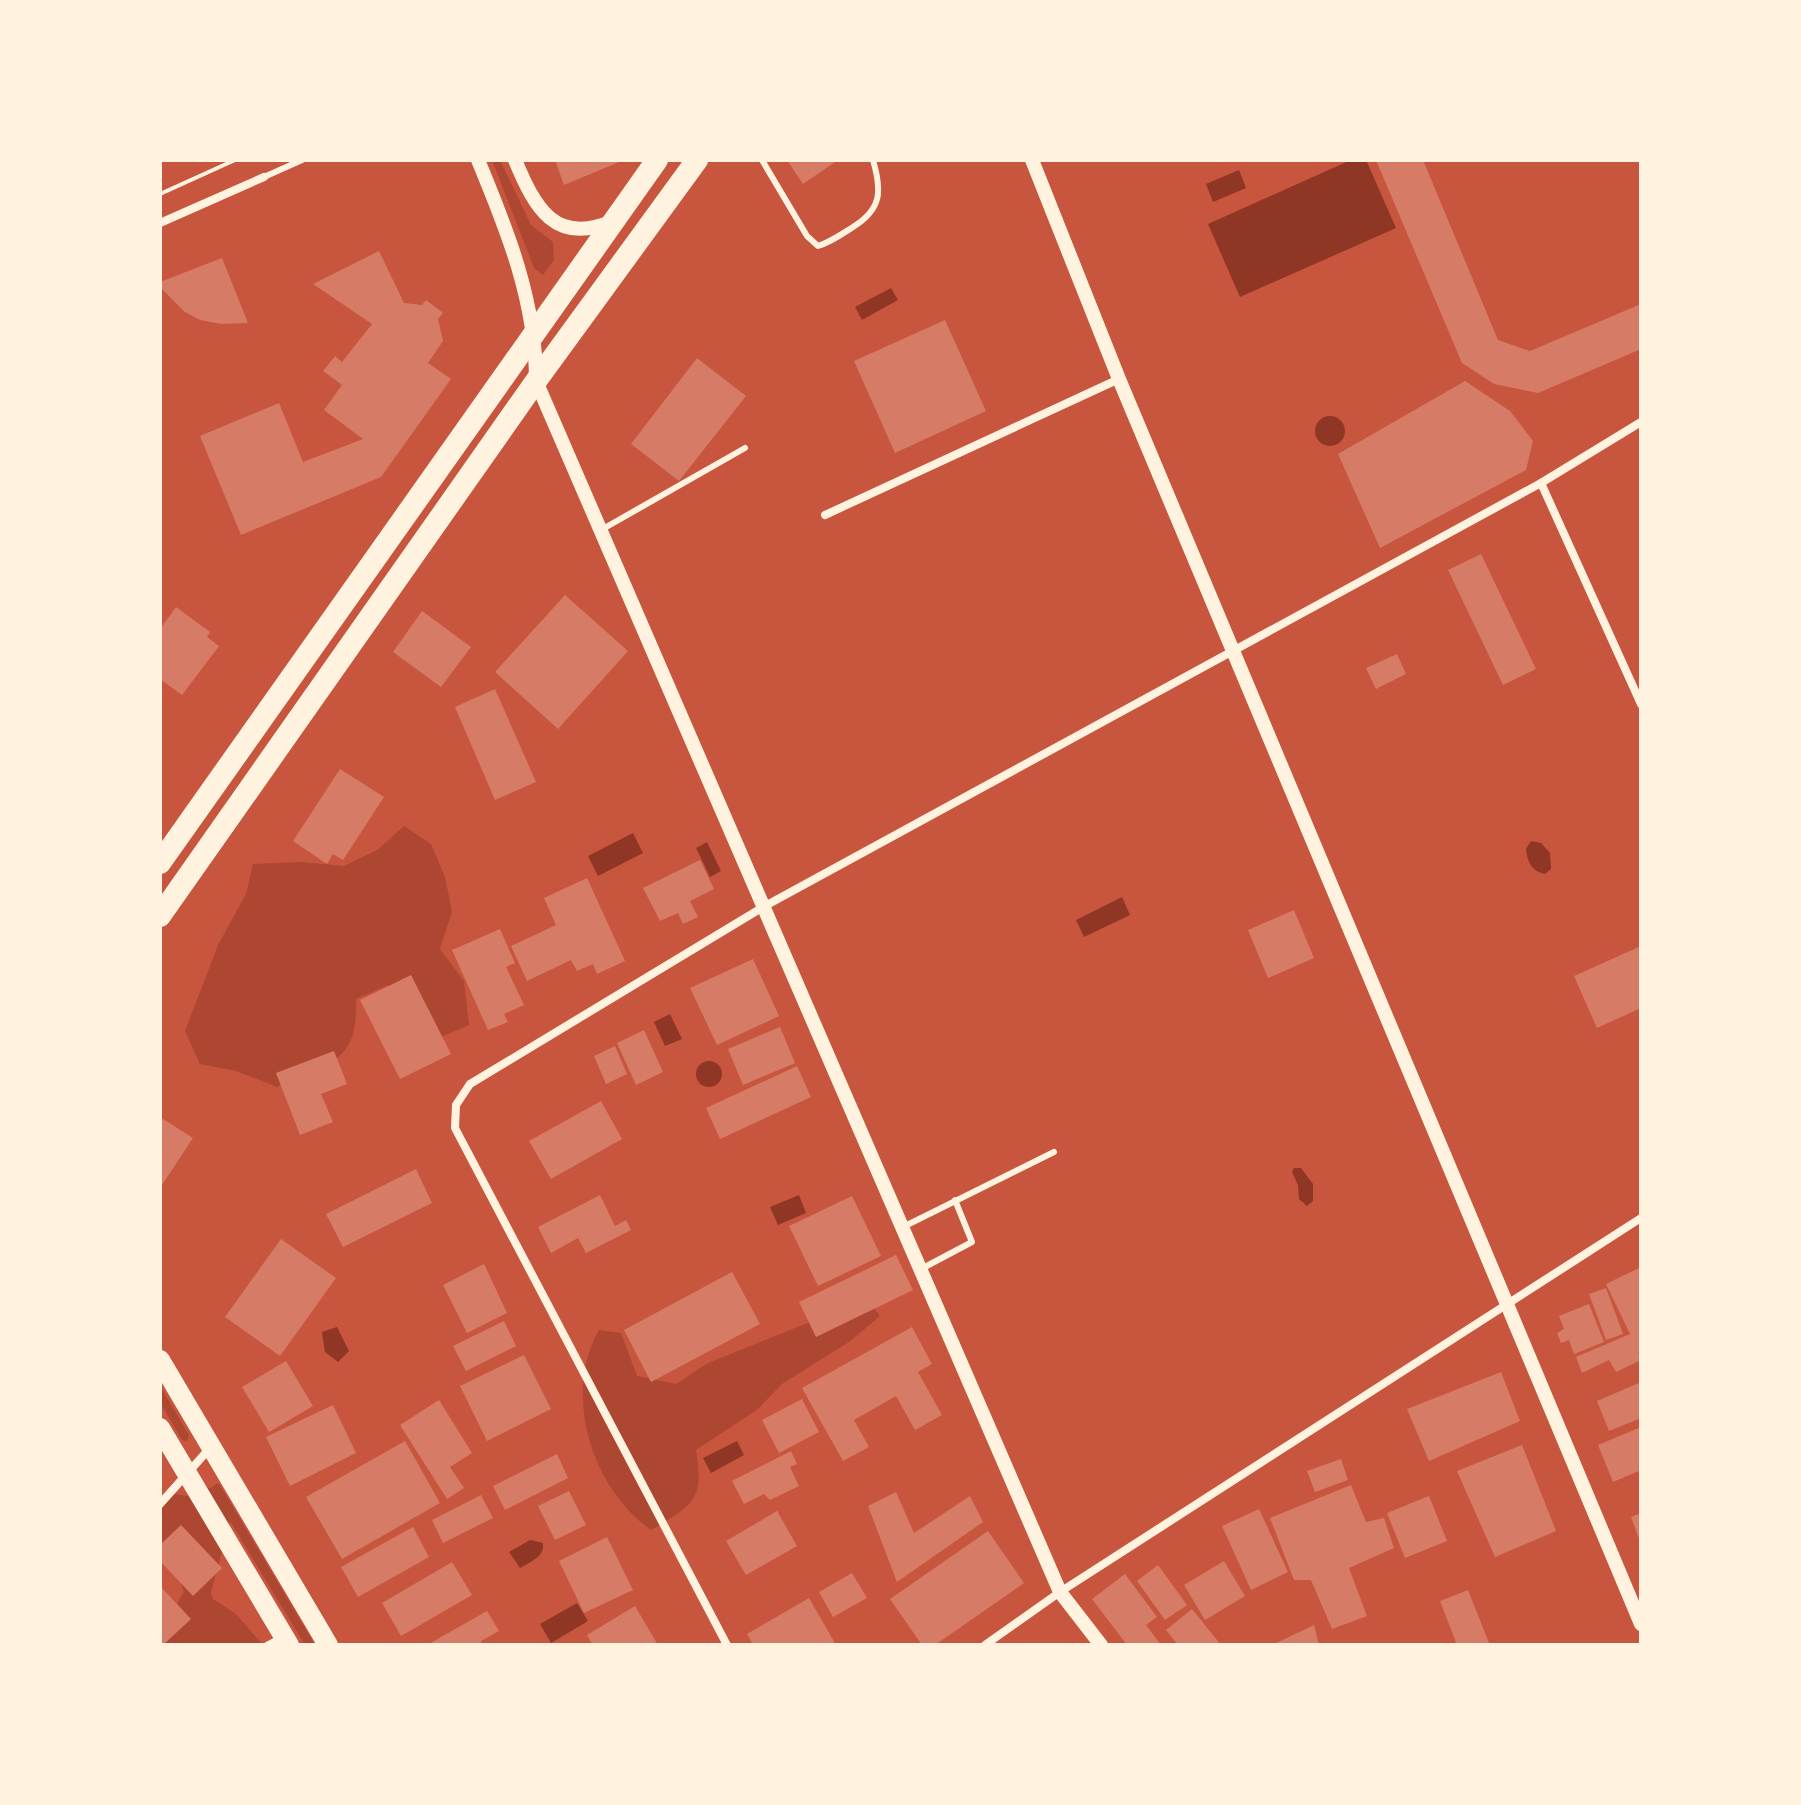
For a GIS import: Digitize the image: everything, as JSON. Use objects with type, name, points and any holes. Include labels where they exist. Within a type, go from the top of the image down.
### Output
[{"type":"highway","points":[[160,863],[657,160]]},
{"type":"highway","points":[[160,916],[536,381],[697,160]]},
{"type":"main road","points":[[160,1360],[328,1645]]},
{"type":"main road","points":[[160,1428],[280,1642]]},
{"type":"street","points":[[478,160],[516,256],[534,330],[536,381],[1060,1592],[1101,1645]]},
{"type":"street","points":[[515,160],[531,194],[549,220],[572,229],[592,229],[613,221]]},
{"type":"street","points":[[1032,160],[1119,379],[1641,1624]]},
{"type":"street","points":[[160,223],[264,177]]},
{"type":"street","points":[[825,515],[1119,379]]},
{"type":"street","points":[[727,1645],[455,1128],[456,1105],[470,1084],[765,906],[1541,483],[1641,422]]},
{"type":"street","points":[[1541,483],[1641,704]]},
{"type":"street","points":[[985,1645],[1060,1592],[1641,1218]]},
{"type":"street","points":[[160,1504],[212,1447]]},
{"type":"lane","points":[[264,177],[302,160]]},
{"type":"lane","points":[[762,160],[807,236],[818,246],[869,217],[878,204],[880,184],[873,160]]},
{"type":"lane","points":[[601,530],[745,448]]},
{"type":"lane","points":[[903,1227],[1054,1152]]},
{"type":"lane","points":[[921,1269],[972,1242],[955,1200]]},
{"type":"path","points":[[160,194],[235,160]]},
{"type":"shaded area","points":[[492,160],[500,160],[531,225],[553,242],[554,260],[543,275],[534,268]]},
{"type":"shaded area","points":[[1351,160],[1366,160],[1396,228],[1240,297],[1208,224]]},
{"type":"shaded area","points":[[1239,170],[1246,188],[1213,202],[1206,184]]},
{"type":"shaded area","points":[[891,288],[898,300],[862,320],[855,307]]},
{"type":"shaded area","points":[[1330,416],[1341,420],[1345,431],[1341,442],[1330,446],[1319,442],[1315,431],[1319,420]]},
{"type":"shaded area","points":[[404,826],[431,844],[445,877],[452,912],[440,949],[464,981],[469,1025],[427,1043],[421,996],[388,985],[356,999],[352,1037],[337,1058],[277,1087],[236,1071],[200,1064],[185,1031],[218,945],[246,894],[253,864],[301,862],[344,866],[377,850]]},
{"type":"shaded area","points":[[633,833],[643,853],[598,876],[588,856]]},
{"type":"shaded area","points":[[1531,841],[1541,843],[1550,853],[1551,869],[1545,874],[1529,862],[1526,849]]},
{"type":"shaded area","points":[[707,842],[721,871],[710,877],[696,848]]},
{"type":"shaded area","points":[[1122,897],[1130,915],[1084,937],[1076,920]]},
{"type":"shaded area","points":[[670,1014],[682,1039],[665,1046],[654,1022]]},
{"type":"shaded area","points":[[709,1061],[719,1064],[722,1074],[719,1084],[709,1087],[699,1084],[696,1074],[699,1064]]},
{"type":"shaded area","points":[[1294,1168],[1301,1168],[1313,1184],[1313,1201],[1307,1206],[1299,1199],[1298,1185],[1292,1172]]},
{"type":"shaded area","points":[[799,1195],[806,1213],[778,1225],[770,1207]]},
{"type":"shaded area","points":[[867,1299],[880,1316],[849,1342],[782,1384],[758,1409],[696,1450],[699,1480],[697,1491],[686,1507],[651,1530],[630,1512],[599,1466],[589,1439],[584,1411],[583,1382],[588,1355],[599,1330],[621,1333],[637,1376],[676,1384],[708,1363]]},
{"type":"shaded area","points":[[337,1327],[349,1351],[338,1362],[325,1352],[322,1332]]},
{"type":"shaded area","points":[[160,1386],[189,1435],[187,1441],[182,1440],[160,1402]]},
{"type":"shaded area","points":[[737,1441],[744,1455],[711,1473],[703,1458]]},
{"type":"shaded area","points":[[217,1483],[315,1645],[305,1645],[230,1521],[211,1593],[213,1599],[236,1614],[263,1645],[160,1645],[170,1615],[184,1592],[169,1549],[160,1540],[160,1496],[169,1493],[194,1497],[202,1487],[211,1488]]},
{"type":"shaded area","points":[[530,1540],[543,1543],[542,1552],[520,1568],[509,1552]]},
{"type":"shaded area","points":[[577,1603],[588,1621],[551,1643],[540,1624]]},
{"type":"building","points":[[555,160],[624,160],[564,185]]},
{"type":"building","points":[[787,160],[838,160],[803,184]]},
{"type":"building","points":[[1376,160],[1423,160],[1498,340],[1530,351],[1641,304],[1641,349],[1538,393],[1494,384],[1462,363]]},
{"type":"building","points":[[379,251],[404,303],[422,305],[426,300],[443,313],[438,319],[443,341],[428,363],[451,379],[381,477],[241,535],[200,436],[279,403],[303,462],[363,439],[324,410],[342,385],[323,371],[335,356],[342,362],[372,324],[313,284]]},
{"type":"building","points":[[222,258],[248,323],[221,324],[200,320],[185,312],[160,287],[160,282]]},
{"type":"building","points":[[945,320],[986,411],[895,453],[854,361]]},
{"type":"building","points":[[697,358],[746,396],[679,481],[631,444]]},
{"type":"building","points":[[1465,381],[1510,411],[1533,441],[1526,470],[1380,548],[1338,454]]},
{"type":"building","points":[[1481,554],[1536,669],[1503,685],[1448,570]]},
{"type":"building","points":[[565,595],[628,651],[558,729],[495,672]]},
{"type":"building","points":[[176,607],[210,632],[207,637],[219,646],[182,695],[160,679],[160,629]]},
{"type":"building","points":[[422,611],[471,647],[441,687],[393,652]]},
{"type":"building","points":[[1397,654],[1406,674],[1376,689],[1366,668]]},
{"type":"building","points":[[495,689],[536,782],[495,800],[455,707]]},
{"type":"building","points":[[340,769],[384,797],[343,860],[333,854],[327,864],[293,841]]},
{"type":"building","points":[[700,860],[714,889],[690,901],[698,917],[683,924],[678,913],[660,921],[643,888]]},
{"type":"building","points":[[587,878],[625,961],[597,974],[593,964],[577,971],[571,960],[527,981],[511,946],[556,925],[544,898]]},
{"type":"building","points":[[1294,910],[1314,958],[1268,978],[1248,930]]},
{"type":"building","points":[[500,929],[515,963],[506,967],[524,1005],[504,1014],[508,1022],[488,1030],[452,950]]},
{"type":"building","points":[[1641,946],[1641,1008],[1597,1028],[1574,976]]},
{"type":"building","points":[[753,959],[779,1016],[717,1045],[690,988]]},
{"type":"building","points":[[411,975],[451,1054],[400,1079],[360,1000]]},
{"type":"building","points":[[780,1027],[795,1063],[743,1085],[728,1049]]},
{"type":"building","points":[[644,1030],[663,1072],[636,1085],[617,1043]]},
{"type":"building","points":[[615,1046],[627,1074],[606,1084],[594,1056]]},
{"type":"building","points":[[334,1051],[347,1084],[321,1094],[333,1122],[300,1135],[276,1073]]},
{"type":"building","points":[[797,1066],[811,1097],[720,1139],[706,1108]]},
{"type":"building","points":[[601,1101],[622,1139],[551,1179],[529,1141]]},
{"type":"building","points":[[160,1117],[193,1138],[160,1188]]},
{"type":"building","points":[[416,1169],[432,1203],[343,1247],[326,1214]]},
{"type":"building","points":[[600,1195],[615,1226],[626,1220],[631,1230],[586,1253],[578,1238],[551,1253],[538,1227]]},
{"type":"building","points":[[852,1196],[881,1256],[818,1286],[789,1226]]},
{"type":"building","points":[[281,1239],[336,1278],[280,1356],[225,1317]]},
{"type":"building","points":[[896,1255],[913,1290],[816,1337],[799,1302]]},
{"type":"building","points":[[484,1264],[507,1313],[467,1333],[443,1285]]},
{"type":"building","points":[[1641,1267],[1641,1351],[1638,1352],[1641,1360],[1616,1372],[1609,1360],[1582,1373],[1576,1357],[1630,1334],[1606,1284]]},
{"type":"building","points":[[732,1272],[760,1324],[651,1382],[624,1330]]},
{"type":"building","points":[[1606,1288],[1623,1334],[1606,1340],[1589,1294]]},
{"type":"building","points":[[1589,1304],[1604,1342],[1574,1354],[1569,1340],[1561,1343],[1557,1333],[1564,1329],[1559,1316]]},
{"type":"building","points":[[504,1321],[516,1346],[466,1371],[453,1346]]},
{"type":"building","points":[[912,1327],[932,1364],[918,1372],[942,1415],[915,1430],[896,1396],[854,1420],[869,1447],[843,1461],[802,1388]]},
{"type":"building","points":[[524,1355],[551,1409],[487,1441],[460,1386]]},
{"type":"building","points":[[286,1361],[313,1406],[269,1432],[242,1387]]},
{"type":"building","points":[[1501,1372],[1520,1421],[1429,1461],[1407,1409]]},
{"type":"building","points":[[1641,1382],[1641,1418],[1609,1431],[1597,1401]]},
{"type":"building","points":[[802,1399],[819,1432],[779,1453],[762,1420]]},
{"type":"building","points":[[439,1400],[472,1453],[450,1467],[464,1488],[447,1499],[400,1425]]},
{"type":"building","points":[[333,1405],[356,1453],[290,1486],[266,1437]]},
{"type":"building","points":[[1641,1427],[1641,1470],[1613,1482],[1598,1445]]},
{"type":"building","points":[[405,1441],[440,1503],[342,1559],[306,1497]]},
{"type":"building","points":[[1522,1445],[1556,1531],[1495,1557],[1457,1471]]},
{"type":"building","points":[[791,1451],[797,1464],[790,1467],[799,1486],[770,1500],[764,1494],[744,1504],[732,1481]]},
{"type":"building","points":[[557,1454],[568,1478],[505,1510],[493,1486]]},
{"type":"building","points":[[1341,1459],[1348,1480],[1315,1492],[1307,1471]]},
{"type":"building","points":[[1351,1485],[1366,1522],[1384,1518],[1394,1548],[1349,1568],[1367,1616],[1332,1629],[1311,1580],[1294,1580],[1270,1518]]},
{"type":"building","points":[[569,1491],[586,1525],[555,1540],[538,1506]]},
{"type":"building","points":[[896,1492],[914,1533],[970,1496],[983,1522],[897,1582],[868,1506]]},
{"type":"building","points":[[481,1495],[493,1518],[443,1543],[432,1520]]},
{"type":"building","points":[[1429,1496],[1447,1541],[1405,1558],[1387,1513]]},
{"type":"building","points":[[1259,1509],[1288,1572],[1251,1590],[1222,1526]]},
{"type":"building","points":[[777,1511],[797,1546],[746,1575],[726,1541]]},
{"type":"building","points":[[1641,1513],[1641,1544],[1631,1517]]},
{"type":"building","points":[[181,1525],[222,1568],[193,1596],[160,1561],[160,1545]]},
{"type":"building","points":[[413,1527],[429,1557],[358,1597],[341,1567]]},
{"type":"building","points":[[988,1531],[1024,1583],[935,1645],[922,1645],[890,1599]]},
{"type":"building","points":[[607,1537],[633,1590],[584,1613],[559,1561]]},
{"type":"building","points":[[1224,1561],[1245,1596],[1205,1620],[1184,1585]]},
{"type":"building","points":[[452,1562],[472,1595],[401,1636],[382,1603]]},
{"type":"building","points":[[1158,1565],[1187,1605],[1165,1620],[1137,1581]]},
{"type":"building","points":[[852,1573],[867,1598],[833,1617],[819,1592]]},
{"type":"building","points":[[1125,1574],[1157,1617],[1146,1625],[1161,1645],[1127,1645],[1092,1599]]},
{"type":"building","points":[[160,1586],[191,1619],[163,1645],[160,1645]]},
{"type":"building","points":[[1468,1590],[1489,1643],[1483,1645],[1457,1645],[1440,1601]]},
{"type":"building","points":[[809,1598],[836,1645],[753,1645],[747,1634]]},
{"type":"building","points":[[635,1606],[658,1645],[593,1645],[587,1635]]},
{"type":"building","points":[[1192,1609],[1221,1645],[1178,1645],[1166,1630]]},
{"type":"building","points":[[487,1611],[499,1631],[481,1641],[483,1645],[427,1645]]},
{"type":"building","points":[[1314,1625],[1319,1645],[1272,1645]]}]
